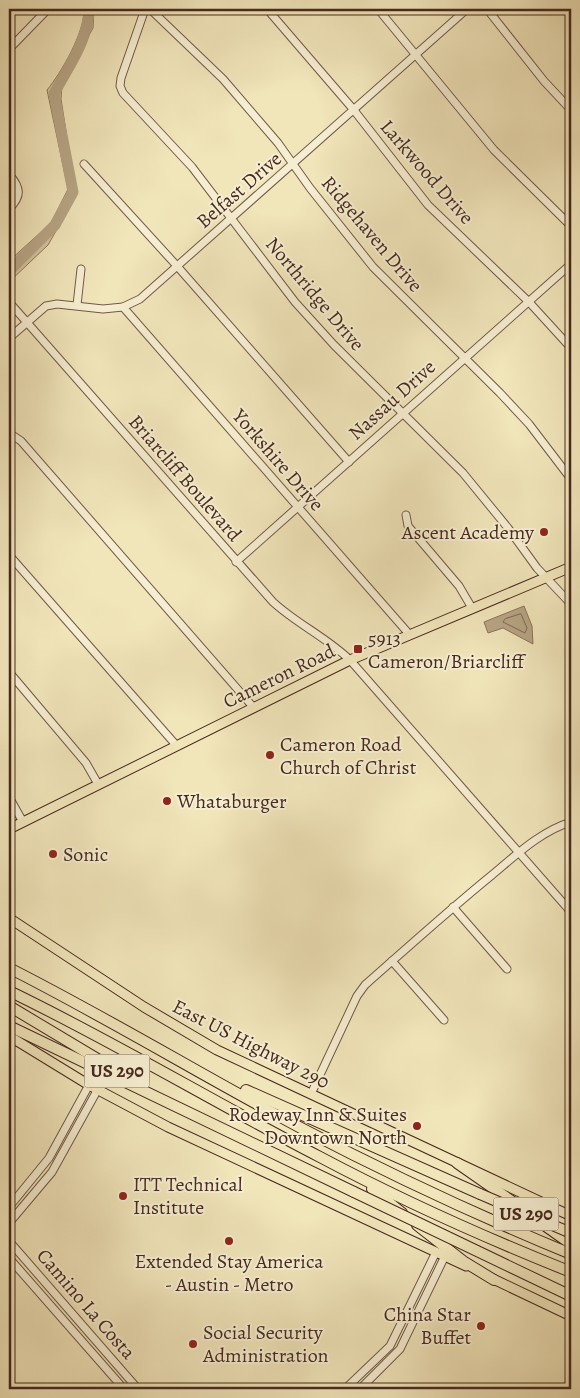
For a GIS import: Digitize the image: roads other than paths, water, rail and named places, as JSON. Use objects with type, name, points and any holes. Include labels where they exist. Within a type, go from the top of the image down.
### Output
[{"type":"highway","name":"US 290","points":[[9,968],[180,1060],[294,1114],[571,1233]]},
{"type":"highway","points":[[9,991],[115,1045],[237,1114],[352,1173],[448,1220],[571,1272]]},
{"type":"highway","name":"US 290","points":[[9,1006],[131,1079],[227,1131],[571,1296]]},
{"type":"highway","points":[[9,1026],[227,1131]]},
{"type":"highway","points":[[180,1060],[358,1157],[463,1207],[571,1254]]},
{"type":"highway","points":[[457,1163],[571,1244]]},
{"type":"highway","points":[[352,1173],[463,1260],[494,1280]]},
{"type":"main road","name":"Cameron Road","points":[[9,829],[350,660],[571,567]]},
{"type":"main road","name":"East US Highway 290","points":[[9,918],[188,1034],[310,1094],[571,1216]]},
{"type":"main road","points":[[9,1036],[94,1087],[195,1140],[571,1316]]},
{"type":"street","points":[[9,48],[48,9]]},
{"type":"street","name":"Northridge Drive","points":[[145,9],[123,70],[120,86],[192,167],[295,302],[334,344],[463,473],[508,528],[537,568],[571,604]]},
{"type":"street","name":"Ridgehaven Drive","points":[[150,9],[223,79],[294,164],[310,188],[374,266],[404,300],[465,357],[529,424],[571,478]]},
{"type":"street","name":"Larkwood Drive","points":[[267,9],[353,109],[428,205],[529,302],[571,348]]},
{"type":"street","points":[[378,9],[494,150],[571,226]]},
{"type":"street","name":"Belfast Drive","points":[[9,338],[46,306],[57,304],[77,305],[103,309],[123,307],[140,299],[466,9]]},
{"type":"street","points":[[487,9],[544,82],[571,110]]},
{"type":"street","points":[[84,164],[177,266],[349,462]]},
{"type":"street","points":[[9,174],[17,184],[20,194],[17,202],[9,209]]},
{"type":"street","name":"Nassau Drive","points":[[236,562],[571,264]]},
{"type":"street","points":[[77,305],[82,270]]},
{"type":"street","name":"Briarcliff Boulevard","points":[[9,302],[236,562],[286,614],[334,645],[350,660],[571,912]]},
{"type":"street","name":"Yorkshire Drive","points":[[123,307],[409,634]]},
{"type":"street","points":[[9,433],[21,441],[254,708]]},
{"type":"street","points":[[406,515],[408,526],[459,586],[472,608]]},
{"type":"street","points":[[9,555],[176,745]]},
{"type":"street","points":[[9,672],[86,763],[98,784]]},
{"type":"street","points":[[9,797],[23,822]]},
{"type":"street","points":[[310,1094],[359,991],[453,907],[519,852],[542,836],[571,822]]},
{"type":"street","points":[[453,907],[507,969]]},
{"type":"street","points":[[392,961],[444,1020]]},
{"type":"street","points":[[9,1207],[44,1164],[94,1087]]},
{"type":"street","points":[[9,1223],[52,1172],[94,1087]]},
{"type":"street","points":[[44,1164],[52,1172]]},
{"type":"street","name":"Camino La Costa","points":[[9,1241],[138,1389]]},
{"type":"street","points":[[345,1389],[390,1346],[436,1252]]},
{"type":"street","points":[[360,1389],[400,1349],[445,1256]]},
{"type":"street","name":"Camino La Costa","points":[[9,1258],[124,1389]]},
{"type":"street","points":[[401,1325],[411,1329]]},
{"type":"street","points":[[89,1348],[96,1341]]},
{"type":"street","points":[[367,1368],[377,1374]]},
{"type":"water","points":[[524,606],[532,626],[533,644],[503,628],[488,633],[484,622]]},
{"type":"waterway","points":[[9,271],[55,225],[73,192],[54,94],[81,42],[88,21],[89,9]]},
{"type":"place","name":"Ascent Academy","points":[[544,532]]},
{"type":"place","name":"5913 Cameron/Briarcliff","points":[[358,649]]},
{"type":"place","name":"Cameron Road Church of Christ","points":[[270,755]]},
{"type":"place","name":"Whataburger","points":[[167,801]]},
{"type":"place","name":"Sonic","points":[[53,854]]},
{"type":"place","name":"Rodeway Inn & Suites Downtown North","points":[[417,1126]]},
{"type":"place","name":"ITT Technical Institute","points":[[123,1196]]},
{"type":"place","name":"Extended Stay America - Austin - Metro","points":[[229,1241]]},
{"type":"place","name":"China Star Buffet","points":[[481,1326]]},
{"type":"place","name":"Social Security Administration","points":[[193,1344]]}]
